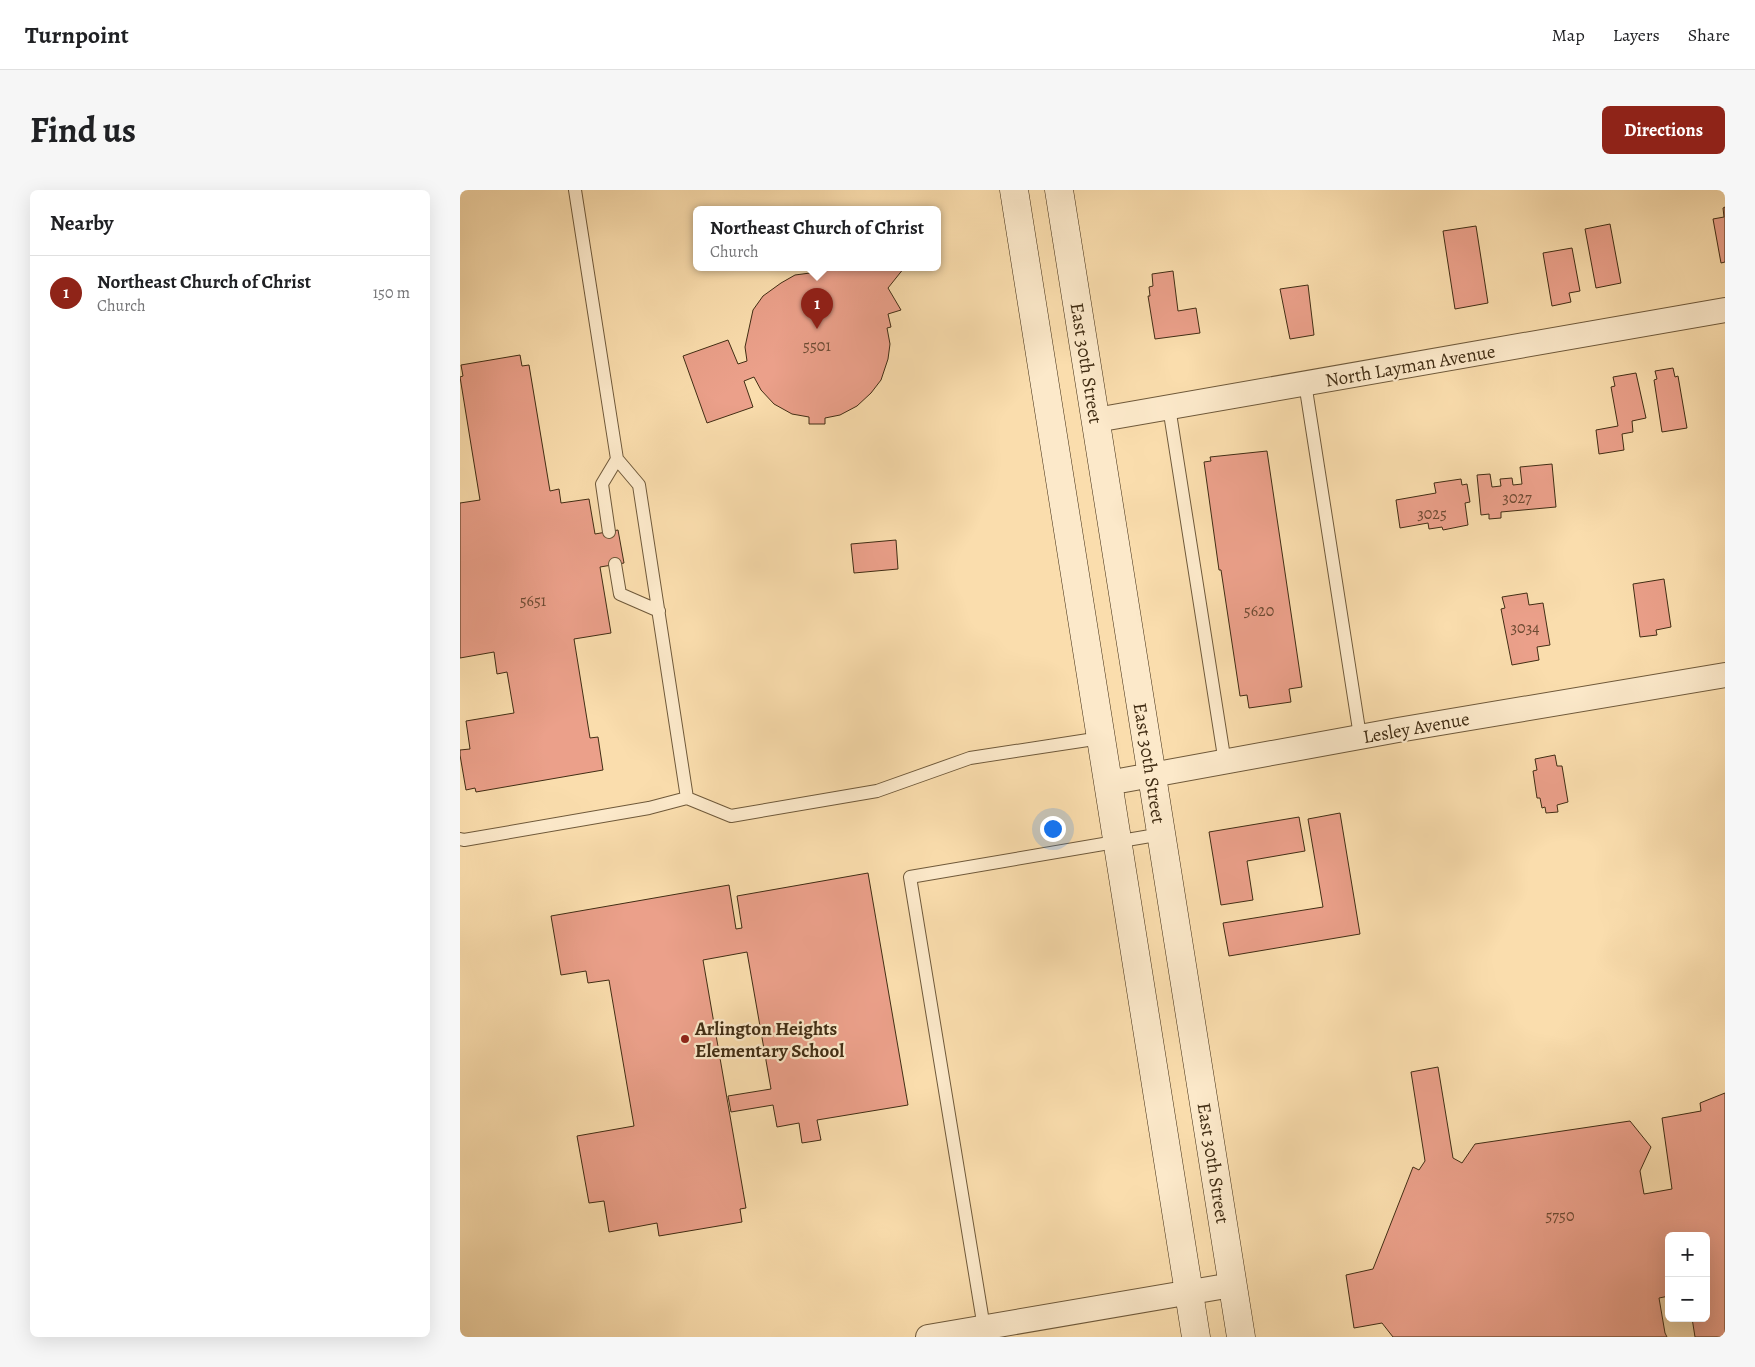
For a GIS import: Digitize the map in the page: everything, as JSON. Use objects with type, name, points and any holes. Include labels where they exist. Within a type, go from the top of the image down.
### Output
[{"type":"main road","points":[[1014,190],[1196,1337]]},
{"type":"main road","name":"East 30th Street","points":[[1058,190],[1241,1337]]},
{"type":"street","name":"North Layman Avenue","points":[[1096,420],[1725,310]]},
{"type":"street","name":"Lesley Avenue","points":[[1108,783],[1225,763],[1360,736],[1725,675]]},
{"type":"street","points":[[928,1337],[1232,1285]]},
{"type":"lane","points":[[575,190],[617,459],[639,485],[687,798]]},
{"type":"lane","points":[[1306,383],[1360,736]]},
{"type":"lane","points":[[1170,407],[1225,763]]},
{"type":"lane","points":[[609,532],[602,484],[617,459]]},
{"type":"lane","points":[[615,564],[620,594],[659,611]]},
{"type":"lane","points":[[460,839],[464,840],[649,808],[687,798],[731,816],[877,791],[970,758],[1101,738]]},
{"type":"lane","points":[[984,1328],[910,877],[1162,834]]},
{"type":"building","points":[[1725,207],[1725,262],[1721,263],[1713,219],[1724,217],[1723,208]]},
{"type":"building","points":[[1610,224],[1621,283],[1596,288],[1585,229]]},
{"type":"building","points":[[1476,226],[1488,303],[1455,309],[1443,231]]},
{"type":"building","points":[[1572,248],[1580,291],[1569,293],[1571,302],[1552,306],[1543,253]]},
{"type":"building","points":[[810,271],[902,271],[888,288],[901,310],[888,314],[891,327],[887,328],[890,344],[888,359],[881,380],[857,406],[840,415],[825,418],[825,424],[809,424],[809,417],[792,414],[774,404],[761,390],[754,377],[744,381],[753,407],[707,423],[683,356],[728,340],[738,364],[747,361],[745,347],[753,310],[763,296],[795,275],[810,273]]},
{"type":"building","points":[[1173,271],[1178,311],[1196,308],[1200,333],[1155,339],[1148,296],[1150,296],[1149,287],[1153,286],[1152,274]]},
{"type":"building","points":[[1308,285],[1314,335],[1290,339],[1280,289]]},
{"type":"building","points":[[520,355],[522,366],[529,365],[550,491],[559,489],[561,503],[589,499],[595,534],[618,530],[624,563],[600,567],[611,633],[574,639],[590,738],[598,737],[603,770],[476,792],[475,788],[466,790],[460,755],[460,750],[470,749],[466,721],[514,713],[507,672],[497,674],[494,652],[460,658],[460,503],[480,500],[460,377],[463,376],[461,365]]},
{"type":"building","points":[[1673,368],[1675,377],[1678,376],[1687,428],[1662,432],[1654,380],[1657,379],[1655,371]]},
{"type":"building","points":[[1636,373],[1646,418],[1632,421],[1633,432],[1622,434],[1624,450],[1599,454],[1596,430],[1618,426],[1611,387],[1615,386],[1613,377]]},
{"type":"building","points":[[1267,451],[1302,687],[1289,689],[1291,702],[1249,708],[1247,695],[1240,696],[1221,570],[1219,570],[1204,462],[1211,461],[1210,457]]},
{"type":"building","points":[[1552,464],[1556,507],[1501,512],[1501,518],[1489,519],[1489,514],[1481,515],[1477,475],[1490,474],[1492,487],[1501,486],[1500,479],[1512,478],[1513,485],[1522,484],[1520,467]]},
{"type":"building","points":[[1461,479],[1462,485],[1467,484],[1470,502],[1465,503],[1468,525],[1443,530],[1442,527],[1429,529],[1428,523],[1400,528],[1396,500],[1436,493],[1434,483]]},
{"type":"building","points":[[896,540],[898,569],[854,573],[851,544]]},
{"type":"building","points":[[1664,579],[1671,627],[1656,630],[1657,635],[1640,637],[1633,584]]},
{"type":"building","points":[[1527,593],[1529,605],[1543,603],[1550,645],[1537,647],[1539,660],[1512,665],[1501,609],[1505,608],[1502,597]]},
{"type":"building","points":[[1555,755],[1557,766],[1562,766],[1568,802],[1557,805],[1558,812],[1546,813],[1545,807],[1542,808],[1540,798],[1537,798],[1533,771],[1537,770],[1535,759]]},
{"type":"building","points":[[1340,813],[1360,934],[1229,956],[1223,923],[1323,907],[1308,819]]},
{"type":"building","points":[[1299,817],[1305,851],[1247,861],[1253,900],[1221,905],[1209,832]]},
{"type":"building","points":[[868,873],[908,1105],[817,1120],[821,1140],[802,1143],[799,1123],[777,1127],[773,1105],[731,1112],[728,1096],[771,1089],[747,952],[703,960],[746,1208],[740,1209],[742,1222],[659,1236],[657,1223],[609,1232],[604,1201],[589,1203],[577,1136],[634,1126],[609,980],[588,983],[586,971],[561,975],[551,916],[729,885],[736,929],[742,928],[737,896]]},
{"type":"building","points":[[1438,1067],[1453,1158],[1462,1163],[1475,1144],[1630,1121],[1651,1147],[1640,1171],[1644,1194],[1672,1189],[1662,1118],[1701,1111],[1700,1103],[1725,1093],[1725,1337],[1695,1337],[1693,1322],[1710,1322],[1710,1232],[1665,1232],[1665,1297],[1659,1298],[1667,1337],[1393,1337],[1382,1323],[1354,1328],[1346,1275],[1373,1269],[1413,1167],[1419,1170],[1425,1161],[1411,1072]]},
{"type":"place","name":"Northeast Church of Christ","points":[[817,329]]},
{"type":"place","name":"Arlington Heights Elementary School","points":[[685,1039]]}]
